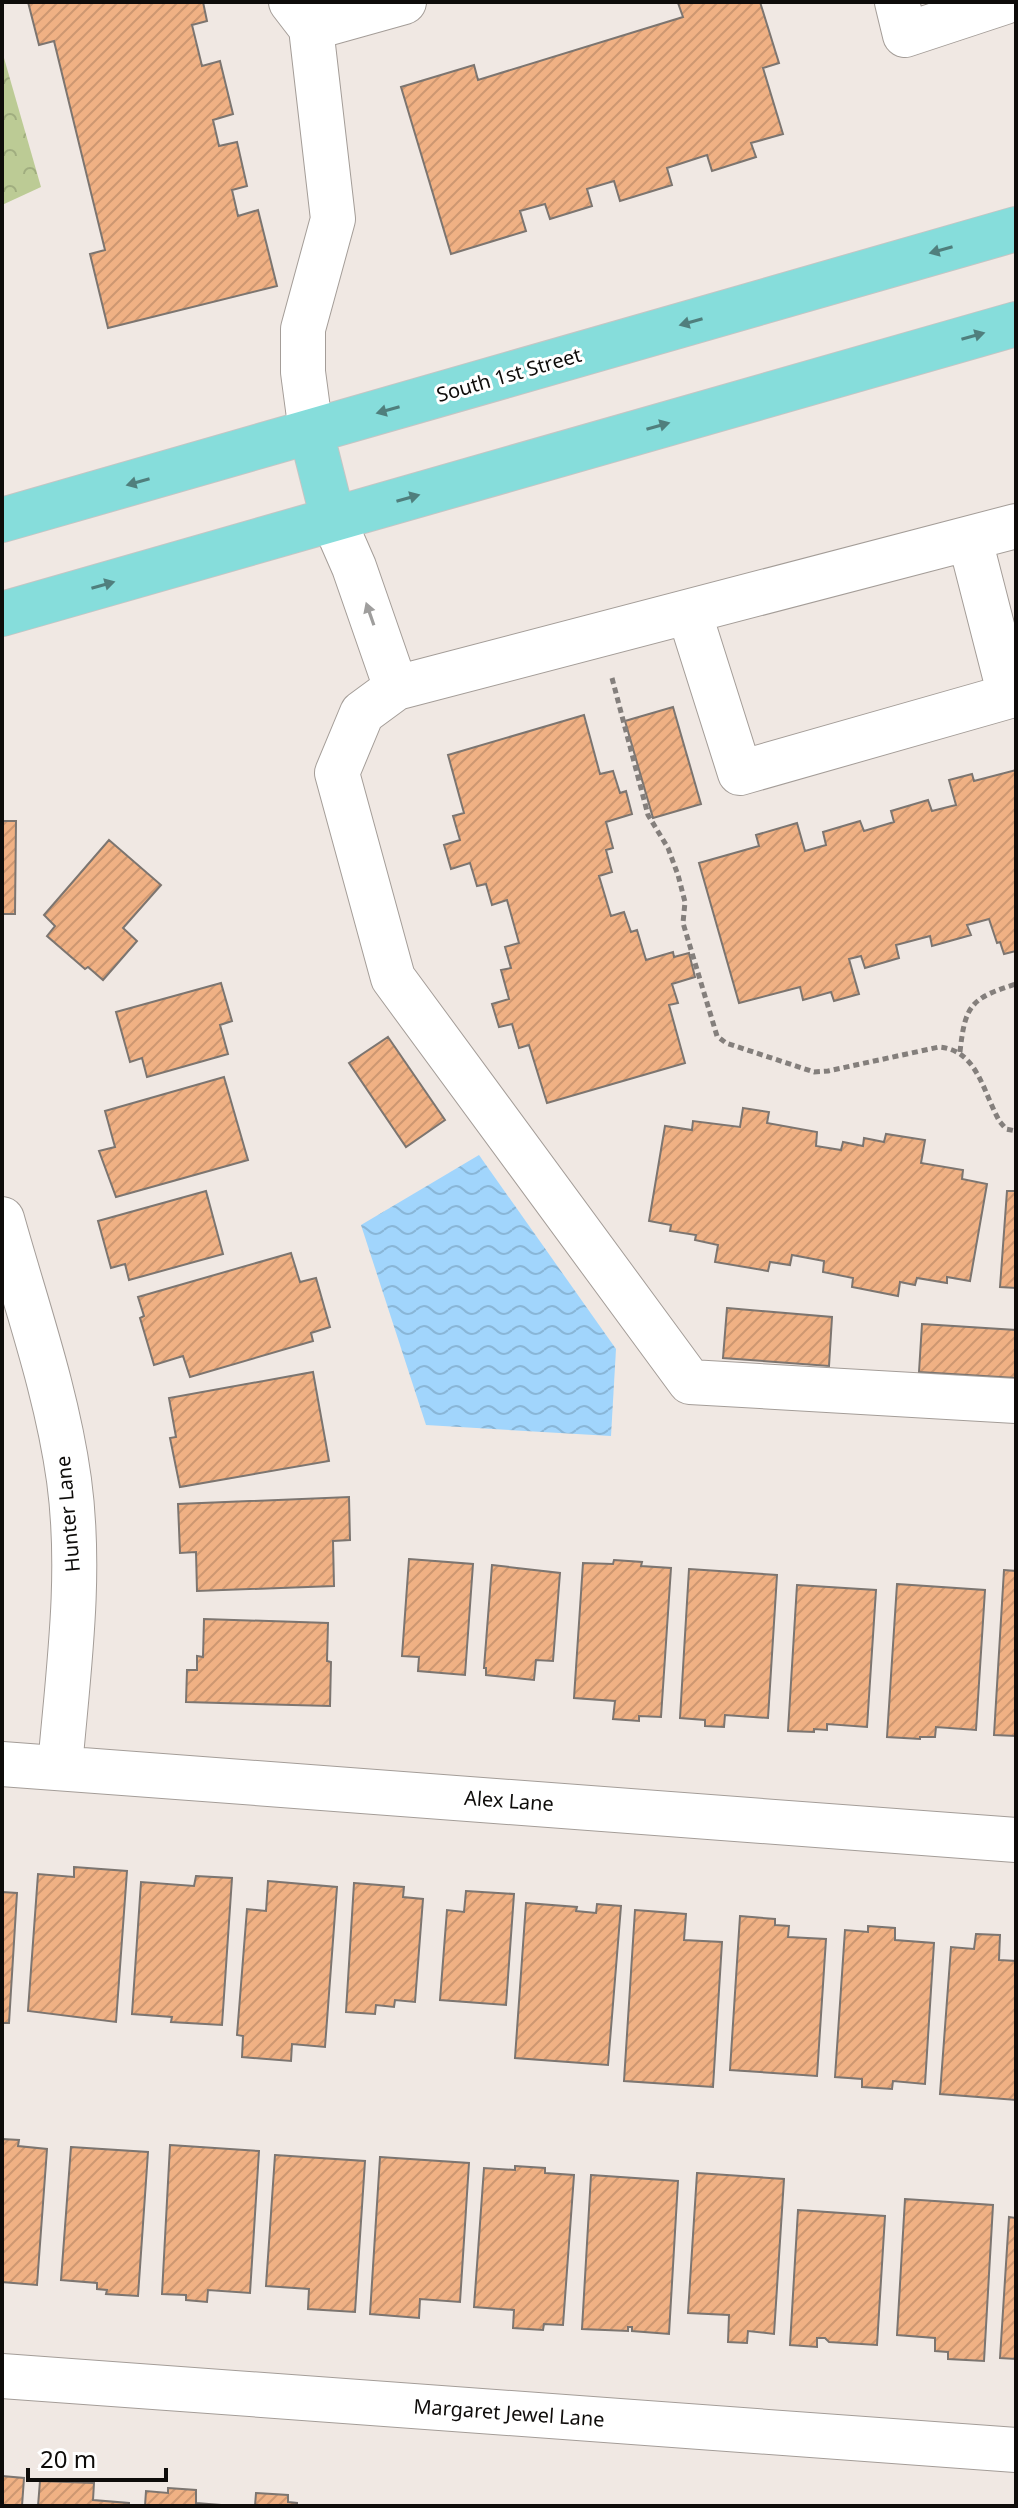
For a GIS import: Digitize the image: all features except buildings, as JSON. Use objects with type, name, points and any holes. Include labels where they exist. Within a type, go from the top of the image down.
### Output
[{"type":"main road","name":"South 1st Street","points":[[2,520],[1016,229]]},
{"type":"main road","points":[[2,614],[1016,324]]},
{"type":"main road","points":[[311,432],[333,519]]},
{"type":"street","points":[[311,432],[303,372],[303,329],[333,219],[301,15],[404,2]]},
{"type":"street","points":[[897,2],[905,35],[1005,2]]},
{"type":"street","points":[[333,519],[354,567],[396,688]]},
{"type":"street","points":[[1016,526],[396,688],[362,713],[337,773],[393,978],[690,1382],[1016,1401]]},
{"type":"street","points":[[689,612],[740,773],[1010,696],[970,540]]},
{"type":"street","name":"Hunter Lane","points":[[2,1219],[54,1402],[69,1481],[74,1558],[60,1767]]},
{"type":"street","name":"Alex Lane","points":[[2,1764],[1016,1840]]},
{"type":"street","name":"Margaret Jewel Lane","points":[[2,2376],[1016,2450]]},
{"type":"path","points":[[601,635],[648,815],[668,848],[678,875],[685,902],[683,923],[717,1036],[726,1043],[814,1072],[939,1047],[960,1052],[972,1064],[1000,1122],[1006,1129],[1016,1131]]},
{"type":"path","points":[[960,1052],[966,1017],[972,1006],[991,992],[1016,984]]},
{"type":"green space","points":[[2,51],[41,187],[2,205]]},
{"type":"water","points":[[479,1155],[616,1349],[611,1436],[426,1425],[361,1225]]}]
